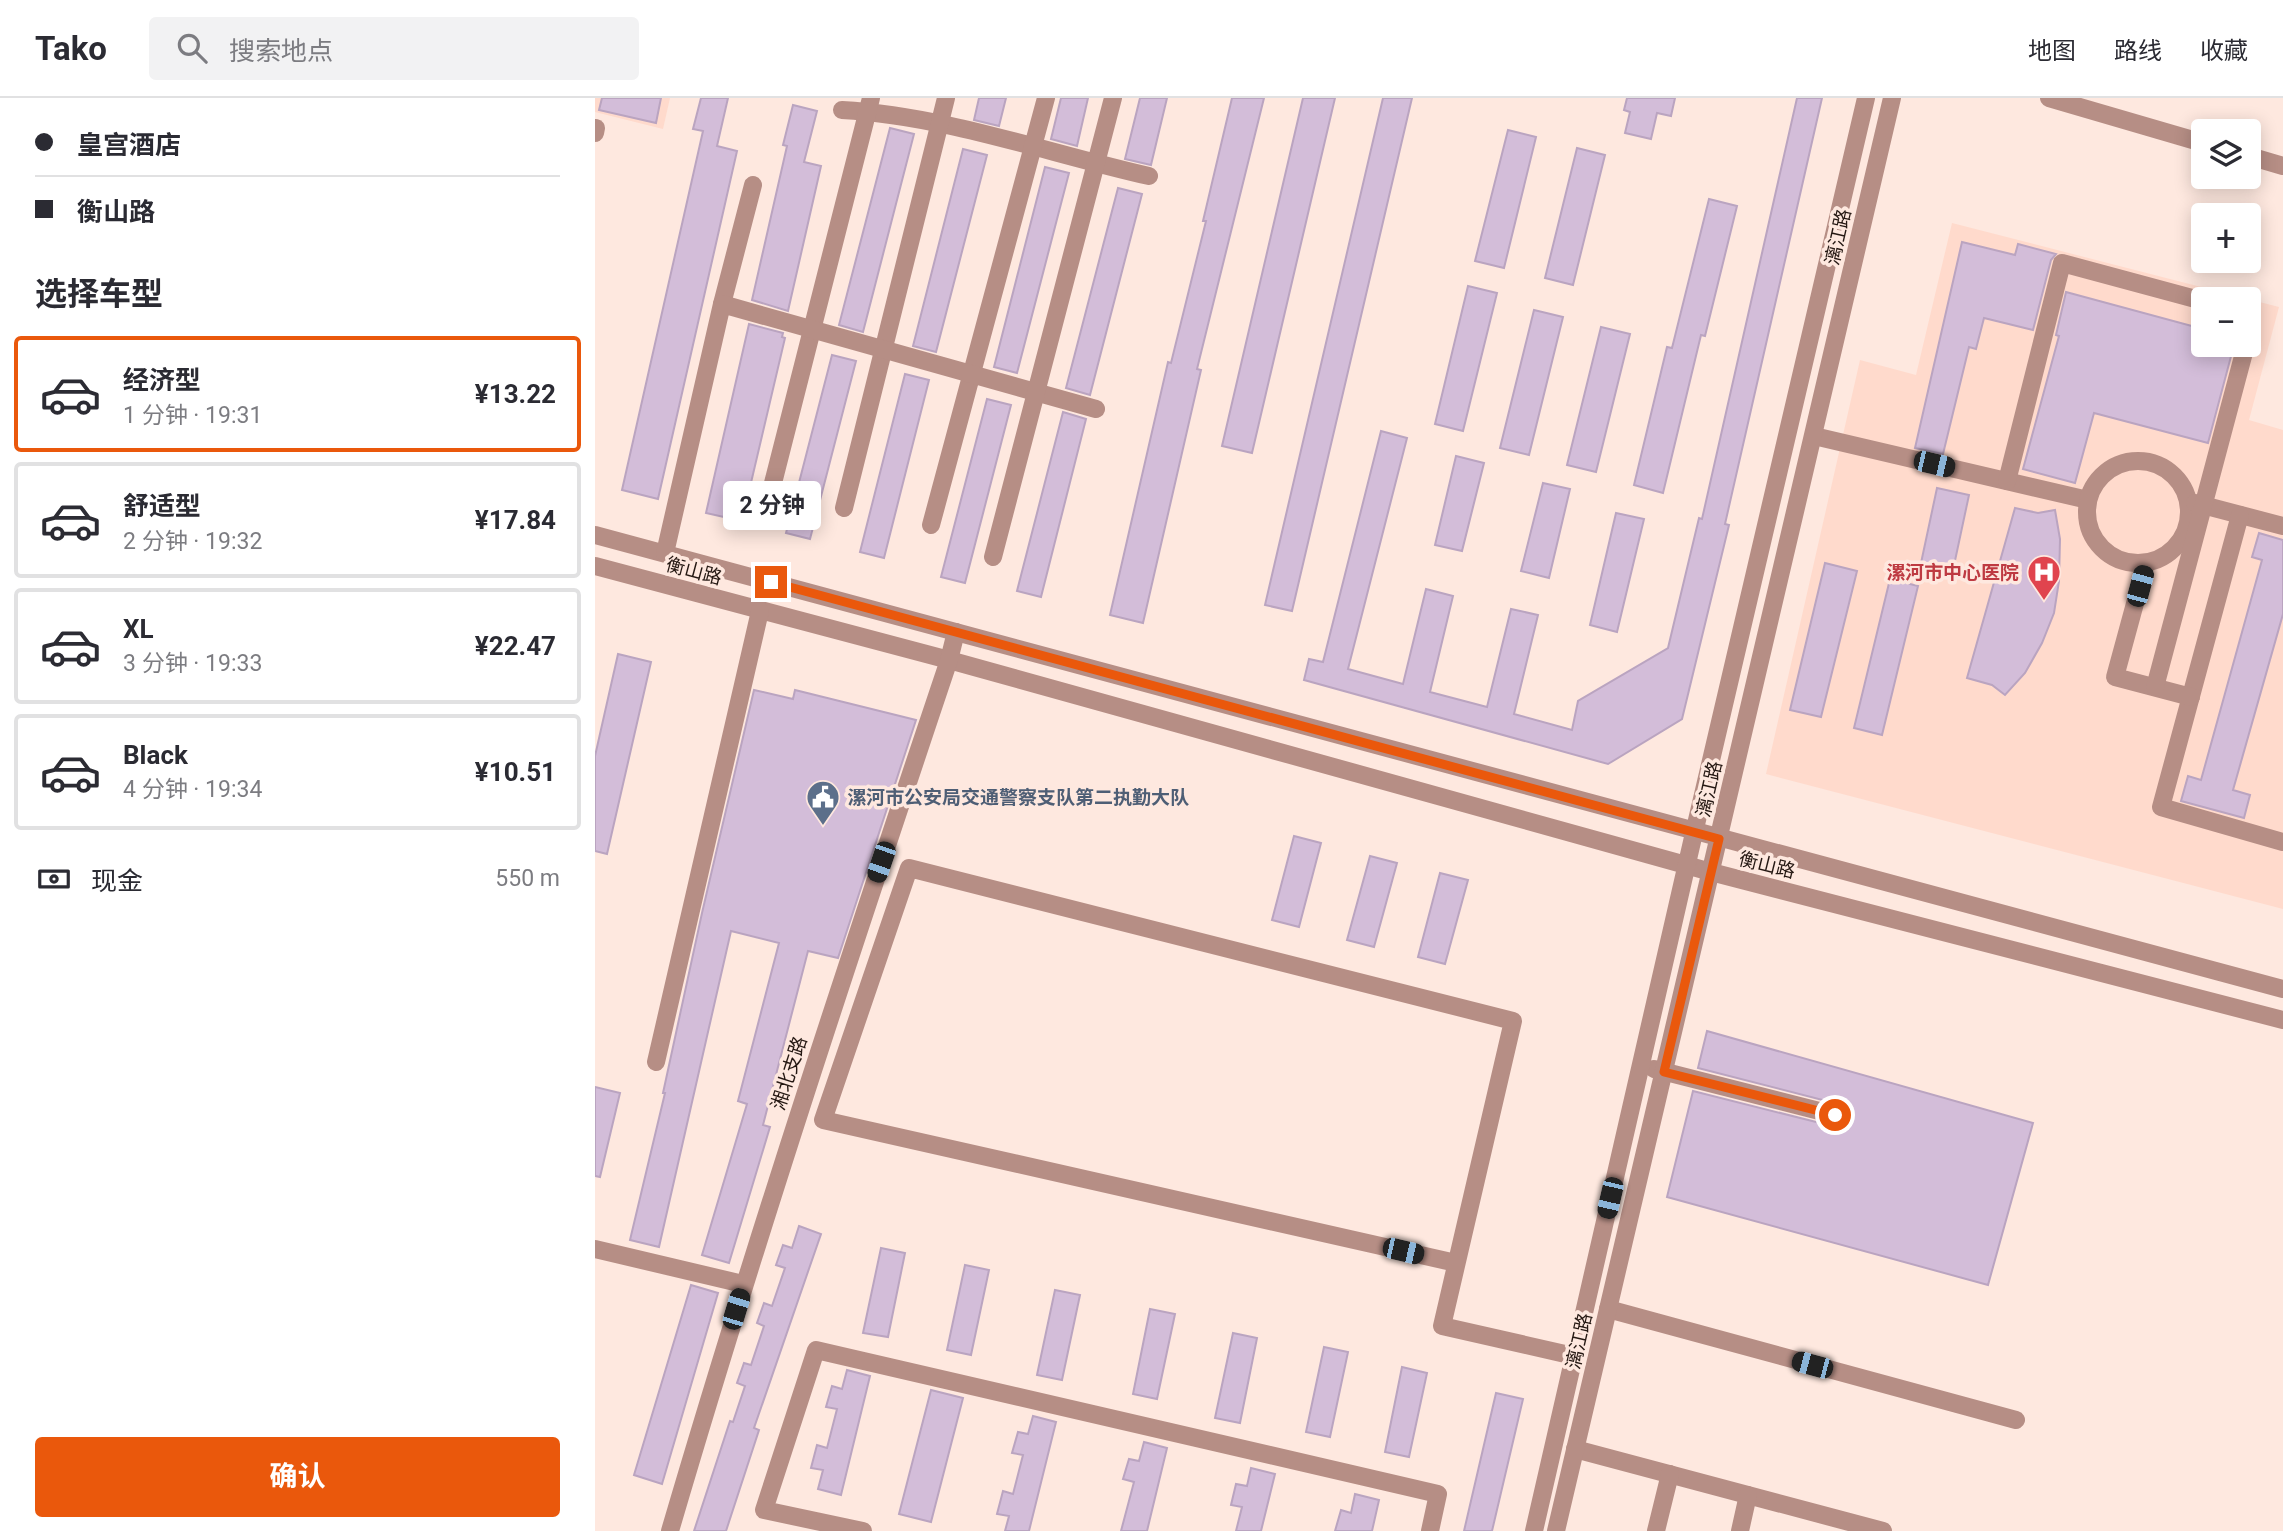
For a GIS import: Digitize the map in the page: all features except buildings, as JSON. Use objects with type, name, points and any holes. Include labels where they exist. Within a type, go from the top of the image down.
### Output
[{"type":"street","points":[[843,508],[946,98]]},
{"type":"street","points":[[931,525],[1046,98]]},
{"type":"street","points":[[993,557],[1113,98]]},
{"type":"street","name":"漓江路","points":[[1534,1531],[1866,98]]},
{"type":"street","name":"漓江路","points":[[1556,1531],[1892,98]]},
{"type":"street","points":[[2049,98],[2191,139]]},
{"type":"street","points":[[772,487],[869,105]]},
{"type":"street","points":[[842,110],[869,105],[1149,176]]},
{"type":"street","points":[[2261,160],[2283,166]]},
{"type":"street","points":[[665,553],[722,304],[753,185]]},
{"type":"street","points":[[2007,481],[2062,263],[2191,298]]},
{"type":"street","points":[[722,304],[1096,409]]},
{"type":"street","points":[[2155,687],[2196,503],[2242,357]]},
{"type":"street","points":[[1814,436],[2088,500]]},
{"type":"street","points":[[2196,503],[2184,534],[2168,552],[2146,563],[2130,563],[2114,558],[2101,547],[2087,517],[2088,500],[2095,485],[2106,472],[2122,464],[2138,461],[2155,464],[2170,472],[2196,503],[2283,526]]},
{"type":"street","points":[[2240,515],[2161,807],[2283,842]]},
{"type":"street","name":"衡山路","points":[[595,535],[1694,833],[2283,989]]},
{"type":"street","points":[[2146,563],[2115,677],[2191,697]]},
{"type":"street","name":"衡山路","points":[[595,566],[949,660],[1686,866],[2283,1020]]},
{"type":"street","points":[[656,1062],[760,611]]},
{"type":"street","name":"湘北支路","points":[[670,1531],[743,1284],[957,632]]},
{"type":"street","points":[[1456,1263],[823,1120],[909,867],[1513,1021],[1442,1326],[1574,1356]]},
{"type":"street","points":[[1640,1066],[1835,1115]]},
{"type":"street","points":[[595,1249],[743,1284]]},
{"type":"street","points":[[1608,1309],[2016,1420]]},
{"type":"street","points":[[863,1531],[764,1510],[816,1350],[1438,1494],[1430,1531]]},
{"type":"street","points":[[1575,1449],[1748,1495],[1845,1526],[1883,1531]]},
{"type":"street","points":[[1657,1531],[1670,1474]]},
{"type":"street","points":[[1740,1531],[1748,1495]]},
{"type":"shaded area","points":[[595,98],[670,98],[663,129],[595,112]]},
{"type":"shaded area","name":"漯河市中心医院","points":[[1952,223],[2201,287],[2191,287],[2191,357],[2261,357],[2261,302],[2279,307],[2249,420],[2283,430],[2283,909],[1766,774],[1860,360],[1916,375]]},
{"type":"place","name":"漯河市中心医院","points":[[2044,602]]},
{"type":"place","name":"漯河市公安局交通警察支队第二执勤大队","points":[[823,827]]},
{"type":"route","points":[[771,582],[1719,839],[1664,1072],[1835,1115]]}]
